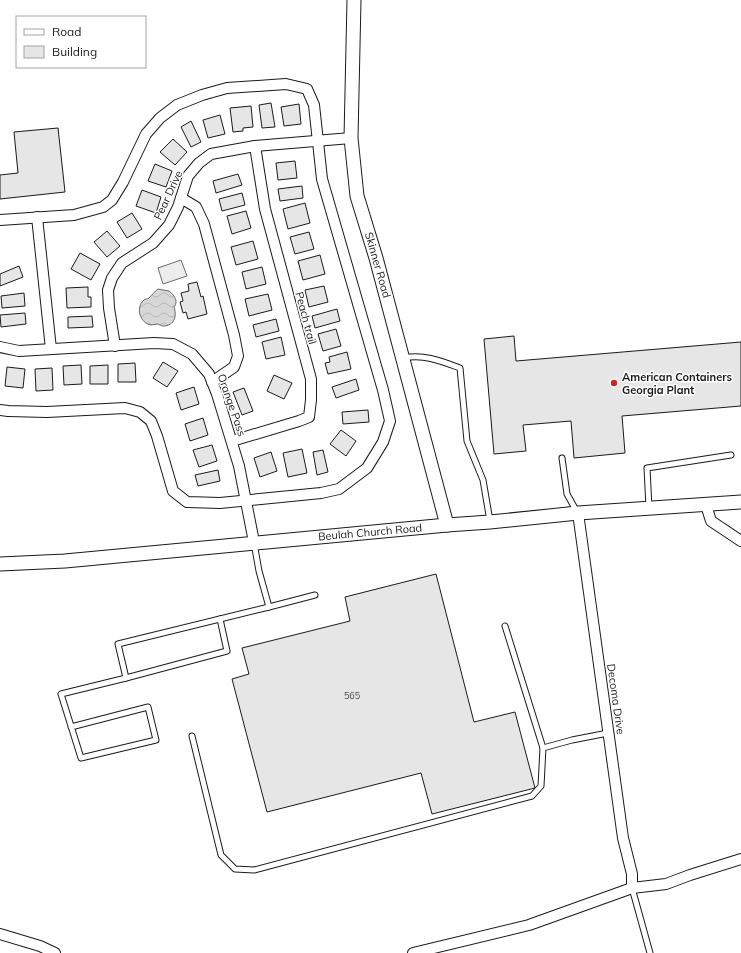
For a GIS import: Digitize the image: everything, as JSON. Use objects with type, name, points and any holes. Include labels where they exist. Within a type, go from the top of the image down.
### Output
[{"type":"street","name":"Skinner Road","points":[[354,0],[351,138],[357,196],[376,258],[447,525]]},
{"type":"street","points":[[0,220],[74,215],[103,207],[112,200],[123,182],[146,134],[160,118],[177,105],[202,95],[228,88],[286,84],[307,89],[314,105],[322,179],[381,383],[390,421],[384,442],[367,468],[339,489],[321,493],[220,503],[187,502],[173,491],[157,436],[151,421],[140,412],[125,408],[47,412],[8,412],[0,410]]},
{"type":"street","name":"Pear Drive","points":[[115,346],[109,308],[108,290],[112,278],[122,263],[153,243],[169,225],[178,207],[188,176],[199,163],[211,154],[255,146],[351,138]]},
{"type":"street","name":"Peach trail","points":[[232,441],[299,422],[310,417],[311,379],[265,209],[255,146]]},
{"type":"street","points":[[181,198],[196,207],[204,224],[238,356],[234,367],[212,382]]},
{"type":"street","points":[[36,217],[51,349]]},
{"type":"street","name":"Orange Pass","points":[[0,347],[19,351],[154,343],[173,344],[192,354],[209,374],[232,441],[239,466],[254,542]]},
{"type":"street","name":"Beulah Church Road","points":[[0,564],[65,560],[578,513],[741,502]]},
{"type":"street","points":[[706,505],[711,521],[741,541]]},
{"type":"street","name":"Decoma Drive","points":[[578,513],[622,838],[632,874],[632,888]]},
{"type":"street","points":[[413,953],[529,924],[632,888],[666,884],[741,859]]},
{"type":"street","points":[[0,934],[40,946],[55,953]]},
{"type":"lane","points":[[403,358],[414,356],[431,358],[460,368],[467,441],[483,480],[490,522]]},
{"type":"lane","points":[[649,509],[647,468],[731,455]]},
{"type":"lane","points":[[562,458],[567,494],[578,513]]},
{"type":"lane","points":[[254,542],[259,571],[268,607]]},
{"type":"lane","points":[[126,678],[118,644],[316,595]]},
{"type":"lane","points":[[71,727],[148,707],[156,740],[81,758],[71,727],[61,694],[227,651],[220,619]]},
{"type":"lane","points":[[192,736],[221,855],[235,869],[254,870],[532,796],[542,786],[543,748],[505,626]]},
{"type":"lane","points":[[543,748],[572,740],[608,733]]},
{"type":"lane","points":[[632,888],[650,953]]},
{"type":"shaded area","points":[[181,260],[187,276],[163,284],[158,268]]},
{"type":"water","points":[[158,289],[169,291],[176,300],[174,307],[174,320],[167,326],[147,324],[140,315],[139,311],[141,303],[149,298]]},
{"type":"building","points":[[271,103],[275,127],[262,128],[259,105]]},
{"type":"building","points":[[299,104],[301,124],[284,126],[281,107]]},
{"type":"building","points":[[251,106],[253,127],[243,128],[243,131],[233,132],[230,108]]},
{"type":"building","points":[[220,115],[225,134],[208,138],[203,120]]},
{"type":"building","points":[[191,121],[201,142],[191,147],[181,127]]},
{"type":"building","points":[[58,128],[65,192],[0,199],[0,175],[18,173],[14,132]]},
{"type":"building","points":[[173,139],[187,152],[175,165],[160,152]]},
{"type":"building","points":[[295,161],[297,178],[278,180],[276,163]]},
{"type":"building","points":[[155,164],[172,171],[166,187],[148,181]]},
{"type":"building","points":[[238,174],[242,185],[216,193],[213,181]]},
{"type":"building","points":[[302,186],[303,198],[280,201],[278,189]]},
{"type":"building","points":[[142,190],[161,197],[156,213],[136,206]]},
{"type":"building","points":[[242,193],[245,205],[222,211],[219,199]]},
{"type":"building","points":[[305,203],[310,223],[288,229],[283,209]]},
{"type":"building","points":[[246,211],[251,228],[232,234],[227,216]]},
{"type":"building","points":[[132,213],[142,229],[127,238],[117,222]]},
{"type":"building","points":[[107,231],[120,246],[107,257],[94,242]]},
{"type":"building","points":[[309,232],[314,249],[295,254],[290,237]]},
{"type":"building","points":[[253,241],[258,259],[236,265],[231,247]]},
{"type":"building","points":[[80,253],[100,264],[91,280],[71,269]]},
{"type":"building","points":[[320,255],[325,274],[303,280],[298,261]]},
{"type":"building","points":[[19,266],[23,277],[0,286],[0,274]]},
{"type":"building","points":[[262,267],[266,284],[246,289],[242,272]]},
{"type":"building","points":[[197,282],[201,297],[203,296],[207,314],[188,319],[186,312],[183,313],[180,302],[183,301],[181,293],[189,291],[188,284]]},
{"type":"building","points":[[324,286],[328,302],[309,307],[305,290]]},
{"type":"building","points":[[88,287],[88,297],[91,297],[91,307],[67,308],[66,288]]},
{"type":"building","points":[[24,293],[25,306],[2,308],[1,296]]},
{"type":"building","points":[[268,294],[272,310],[249,316],[245,299]]},
{"type":"building","points":[[337,309],[340,321],[315,328],[312,316]]},
{"type":"building","points":[[25,313],[26,324],[1,327],[0,315]]},
{"type":"building","points":[[92,316],[93,327],[68,328],[68,317]]},
{"type":"building","points":[[276,319],[279,331],[256,337],[253,325]]},
{"type":"building","points":[[336,329],[341,346],[323,351],[318,334]]},
{"type":"building","name":"American Containers Georgia Plant","points":[[514,336],[516,361],[741,342],[741,406],[622,416],[625,453],[574,458],[571,421],[523,425],[526,451],[494,454],[484,339]]},
{"type":"building","points":[[281,337],[285,355],[266,359],[262,342]]},
{"type":"building","points":[[347,352],[351,369],[328,374],[325,363],[330,362],[329,357]]},
{"type":"building","points":[[163,362],[178,371],[167,387],[153,378]]},
{"type":"building","points":[[135,363],[136,382],[118,382],[118,364]]},
{"type":"building","points":[[81,365],[82,384],[64,385],[63,366]]},
{"type":"building","points":[[108,365],[108,384],[90,384],[90,366]]},
{"type":"building","points":[[7,367],[25,369],[23,388],[5,386]]},
{"type":"building","points":[[52,368],[53,390],[36,391],[35,369]]},
{"type":"building","points":[[274,375],[292,383],[284,399],[267,391]]},
{"type":"building","points":[[356,379],[359,390],[336,398],[332,387]]},
{"type":"building","points":[[194,387],[199,404],[181,410],[176,393]]},
{"type":"building","points":[[244,388],[253,411],[242,415],[233,392]]},
{"type":"building","points":[[368,410],[369,422],[343,424],[342,412]]},
{"type":"building","points":[[203,418],[208,435],[190,441],[185,424]]},
{"type":"building","points":[[341,430],[356,441],[346,456],[330,444]]},
{"type":"building","points":[[212,445],[217,461],[199,467],[193,450]]},
{"type":"building","points":[[302,449],[307,473],[288,477],[283,453]]},
{"type":"building","points":[[323,450],[328,472],[317,475],[313,452]]},
{"type":"building","points":[[271,452],[277,471],[260,477],[254,458]]},
{"type":"building","points":[[218,470],[220,481],[198,486],[195,475]]},
{"type":"building","points":[[436,574],[474,722],[515,712],[535,788],[432,814],[421,773],[267,812],[232,679],[249,674],[242,648],[350,621],[345,597]]},
{"type":"place","name":"American Containers Georgia Plant","points":[[614,383]]}]
